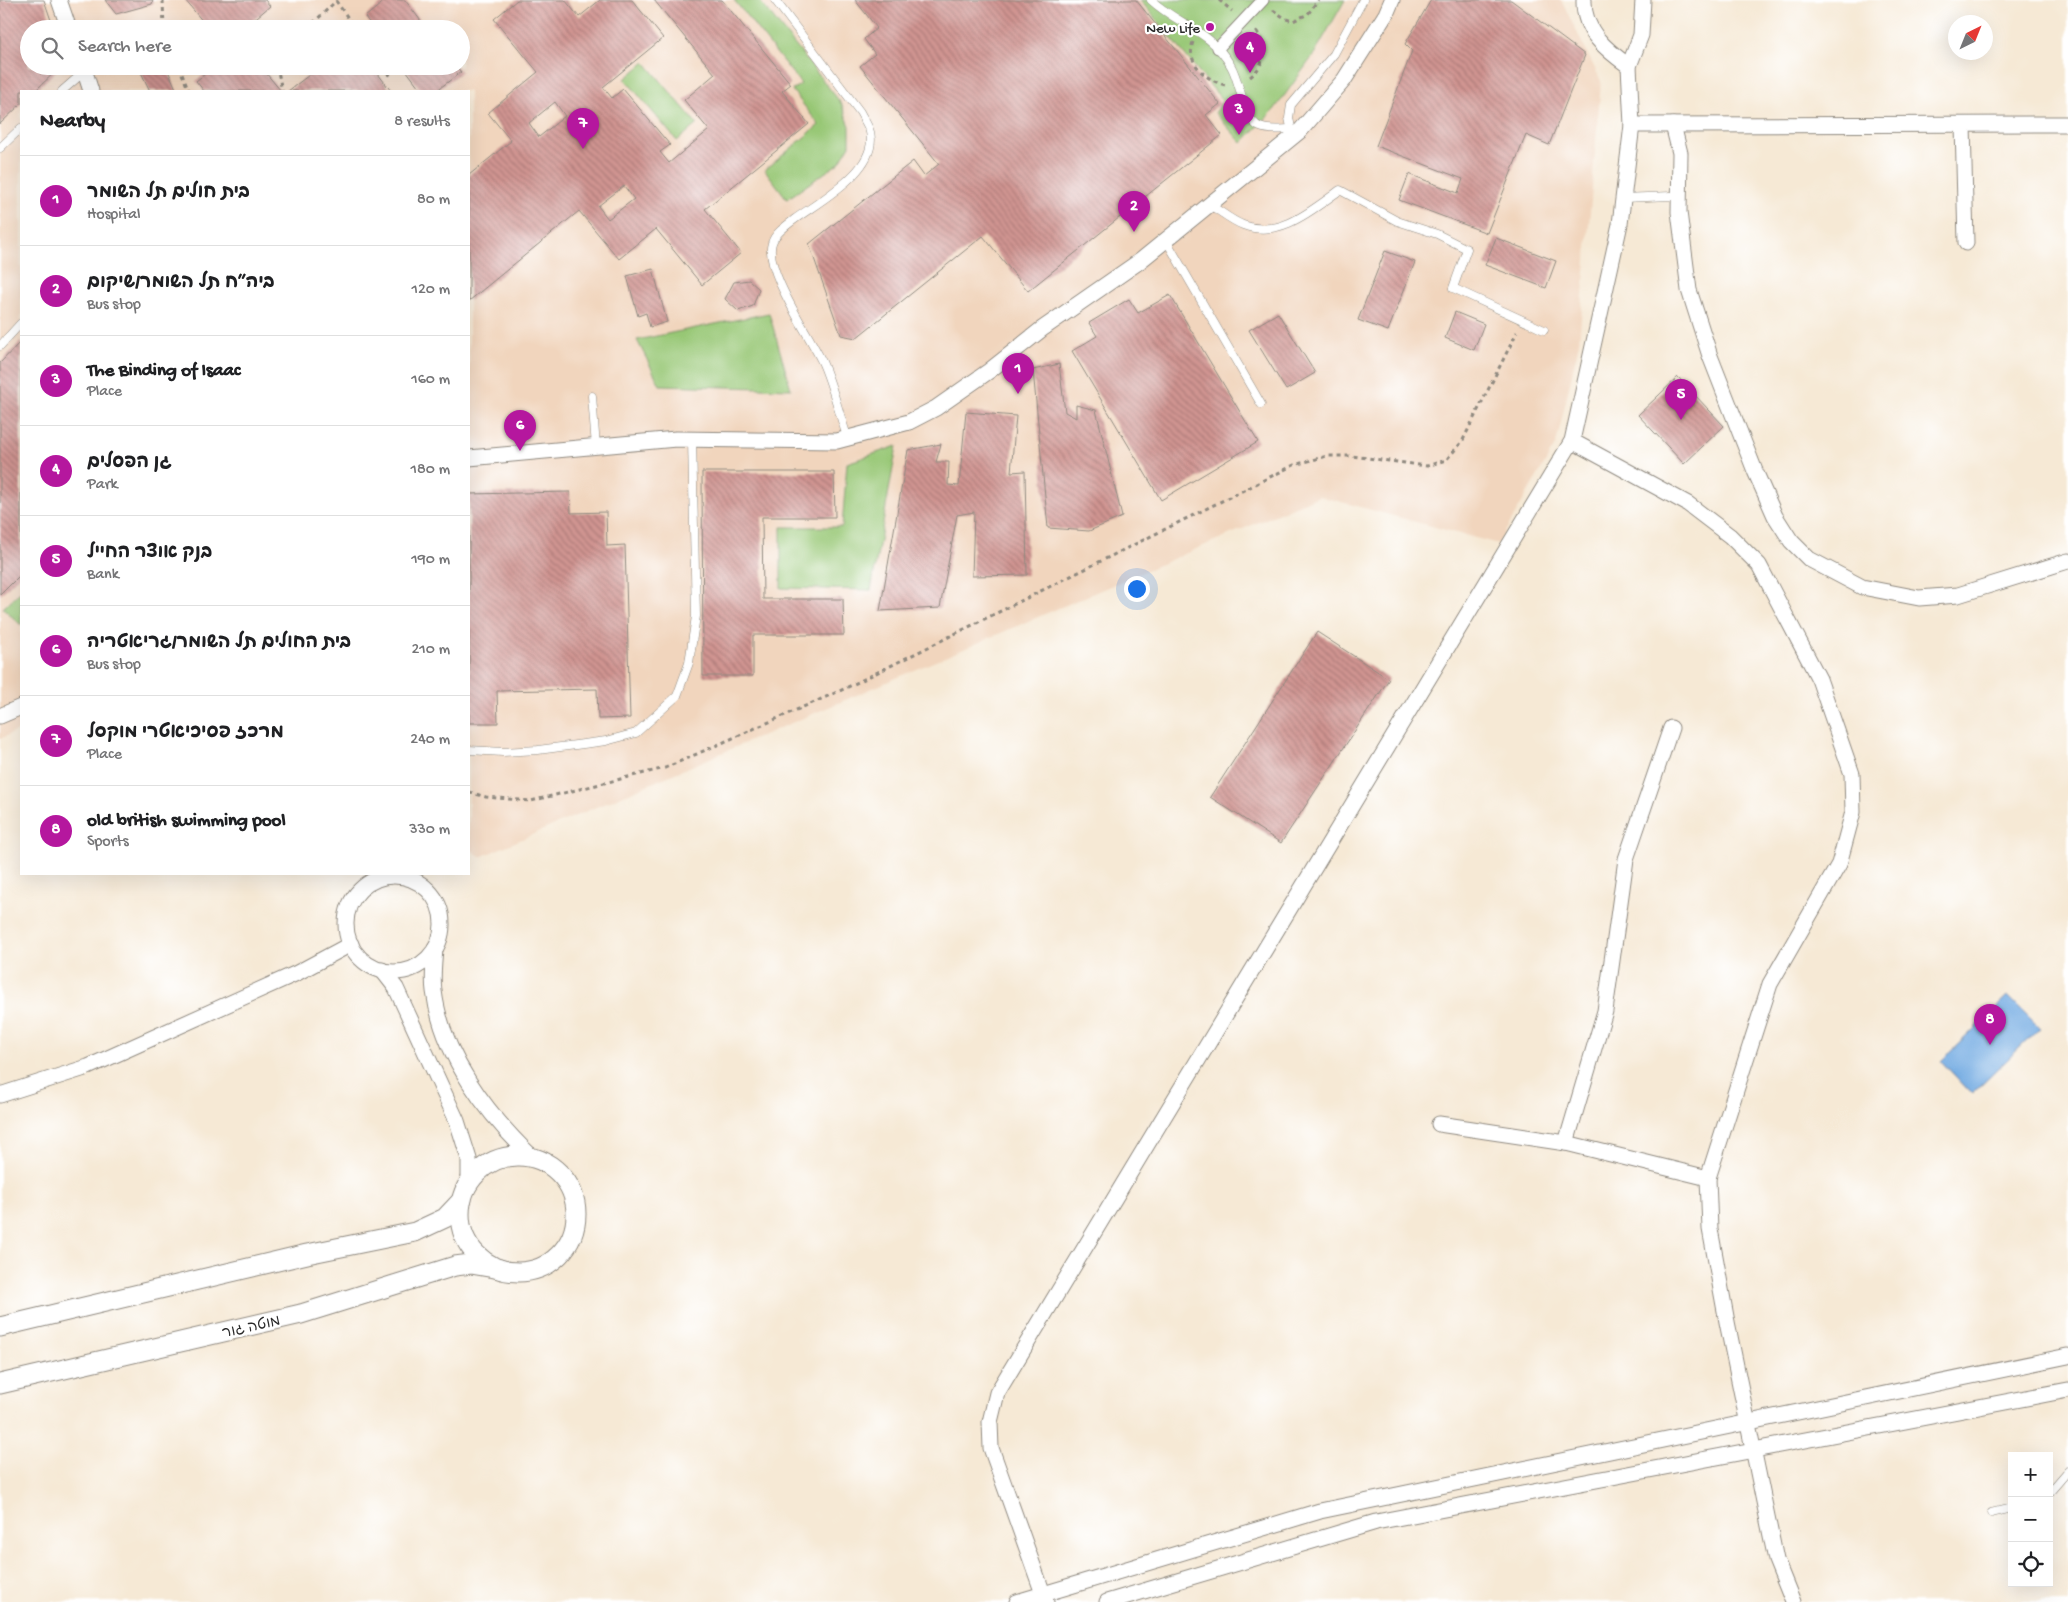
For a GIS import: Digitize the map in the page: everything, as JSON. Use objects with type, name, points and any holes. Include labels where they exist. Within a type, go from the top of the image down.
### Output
[{"type":"street","points":[[59,0],[66,20]]},
{"type":"street","points":[[1218,48],[1263,0]]},
{"type":"street","points":[[470,458],[692,440],[837,442],[909,422],[936,408],[1166,240],[1210,205],[1323,106],[1344,80],[1386,14],[1392,0]]},
{"type":"street","points":[[1584,0],[1592,33],[1609,53],[1629,66]]},
{"type":"street","points":[[1044,1598],[991,1448],[990,1422],[997,1393],[1572,441],[1620,224],[1632,125],[1629,66],[1641,35],[1643,0]]},
{"type":"street","points":[[86,75],[91,90]]},
{"type":"street","points":[[1632,125],[2068,124]]},
{"type":"street","points":[[1673,125],[1680,153],[1680,212],[1689,290],[1710,356],[1755,471],[1775,516],[1792,541],[1809,559],[1862,587],[1919,598],[1958,595],[2068,561]]},
{"type":"street","points":[[1963,125],[1966,243]]},
{"type":"street","points":[[1572,441],[1688,504],[1730,536],[1759,565],[1819,679],[1852,774],[1853,812],[1839,864],[1770,984],[1708,1178],[1710,1229],[1748,1424],[1776,1560],[1794,1602]]},
{"type":"street","points":[[0,716],[20,706]]},
{"type":"street","points":[[1566,1143],[1605,1011],[1626,859],[1671,728]]},
{"type":"street","points":[[435,949],[422,963],[410,969],[396,972],[382,970],[369,964],[358,956],[351,944],[347,920],[354,897],[369,883],[378,879],[398,876],[417,882],[438,904],[442,930],[435,949],[433,989],[439,1019],[459,1063],[490,1112],[532,1157]]},
{"type":"street","points":[[0,1095],[88,1067],[297,973],[351,944]]},
{"type":"street","points":[[382,970],[396,988],[457,1121],[469,1159],[466,1192]]},
{"type":"street","points":[[1439,1124],[1566,1143],[1708,1178]]},
{"type":"street","name":"מוטה גור","points":[[0,1384],[301,1314],[455,1266],[471,1264],[500,1269],[526,1272],[547,1265],[556,1259],[568,1245],[575,1228],[576,1209],[572,1190],[561,1174],[546,1162],[532,1157],[517,1155],[502,1157],[486,1165],[472,1177],[466,1192],[462,1228],[466,1239],[474,1252],[486,1262],[500,1269]]},
{"type":"street","name":"מוטה גור","points":[[0,1327],[307,1254],[415,1232],[435,1225],[445,1218],[466,1192]]},
{"type":"street","points":[[1017,1602],[1044,1598],[1320,1512],[2068,1356]]},
{"type":"street","points":[[1107,1602],[1376,1522],[2067,1394]]},
{"type":"street","points":[[1134,1602],[1149,1589]]},
{"type":"lane","points":[[774,0],[860,112],[870,132],[870,149],[866,160],[855,174],[786,226],[773,240],[770,250],[773,265],[786,296],[823,364],[848,439]]},
{"type":"lane","points":[[1151,0],[1159,8],[1204,34],[1218,48],[1231,65],[1250,118],[1260,127],[1292,133],[1289,118],[1291,105],[1334,54],[1363,0]]},
{"type":"lane","points":[[63,90],[78,75]]},
{"type":"lane","points":[[0,148],[20,129]]},
{"type":"lane","points":[[1210,205],[1243,226],[1266,228],[1293,223],[1340,190],[1396,221],[1437,234],[1467,249],[1453,288],[1544,330]]},
{"type":"lane","points":[[1623,198],[1671,196]]},
{"type":"lane","points":[[1166,240],[1261,404]]},
{"type":"lane","points":[[0,346],[20,325]]},
{"type":"lane","points":[[592,396],[596,447]]},
{"type":"lane","points":[[470,750],[503,752],[538,750],[606,741],[636,733],[677,696],[689,663],[696,616],[692,440]]},
{"type":"lane","points":[[2053,1488],[2068,1471]]},
{"type":"lane","points":[[1992,1513],[2008,1509]]},
{"type":"path","points":[[163,0],[164,20]]},
{"type":"path","points":[[316,20],[336,0],[350,20]]},
{"type":"path","points":[[1272,9],[1286,19],[1293,21],[1308,14],[1318,0]]},
{"type":"path","points":[[183,75],[189,90]]},
{"type":"path","points":[[279,75],[282,90]]},
{"type":"path","points":[[470,792],[486,797],[531,801],[666,768],[844,688],[1294,466],[1328,456],[1352,456],[1427,466],[1446,460],[1462,442],[1523,320]]},
{"type":"shaded area","points":[[0,0],[1561,0],[1601,81],[1579,343],[1556,444],[1498,544],[1319,496],[480,857],[470,849],[470,90],[20,90],[20,729],[0,739]]},
{"type":"green space","points":[[734,0],[759,0],[841,103],[850,126],[850,145],[839,163],[787,199],[765,170],[819,125],[792,90],[801,84]]},
{"type":"green space","points":[[1140,0],[1345,0],[1313,56],[1274,110],[1242,143],[1215,113],[1223,101]]},
{"type":"green space","points":[[645,62],[697,124],[677,141],[625,79]]},
{"type":"green space","points":[[769,313],[791,389],[660,385],[637,340]]},
{"type":"green space","points":[[897,446],[871,590],[781,588],[781,527],[842,527],[847,463]]},
{"type":"green space","points":[[20,592],[20,624],[3,608]]},
{"type":"water","points":[[2008,996],[2040,1028],[1972,1094],[1941,1061]]},
{"type":"building","points":[[0,0],[44,0],[51,20],[20,20],[20,75],[52,75],[36,90],[20,90],[20,105],[0,124]]},
{"type":"building","points":[[105,0],[153,0],[152,4],[116,14]]},
{"type":"building","points":[[185,0],[265,0],[270,6],[254,20],[202,20]]},
{"type":"building","points":[[386,0],[405,0],[420,20],[367,20],[365,17]]},
{"type":"building","points":[[517,0],[565,0],[579,17],[600,0],[632,0],[663,38],[603,87],[612,98],[623,89],[670,145],[660,152],[669,163],[709,130],[684,100],[715,74],[654,0],[722,0],[791,84],[782,91],[809,124],[705,209],[741,253],[702,285],[656,229],[619,259],[579,211],[470,300],[470,174],[511,141],[488,113],[538,72],[494,19]],"holes":[[[555,102],[565,116],[539,137],[529,123]],[[624,186],[634,199],[608,219],[598,206]]]},
{"type":"building","points":[[855,0],[1136,0],[1220,104],[1206,115],[1222,135],[1028,291],[983,236],[856,338],[841,335],[809,244],[913,161],[924,176],[939,164],[860,66],[875,54],[864,39],[877,28]]},
{"type":"building","points":[[1431,0],[1511,0],[1585,55],[1549,145],[1526,135],[1487,233],[1399,200],[1409,174],[1458,193],[1463,179],[1376,146],[1412,51],[1405,44]]},
{"type":"building","points":[[142,75],[170,75],[177,90],[150,90]]},
{"type":"building","points":[[204,75],[268,75],[280,90],[203,90],[196,81]]},
{"type":"building","points":[[309,75],[379,75],[390,90],[289,90]]},
{"type":"building","points":[[410,75],[457,75],[437,90],[421,90]]},
{"type":"building","points":[[1496,238],[1556,261],[1546,288],[1485,265]]},
{"type":"building","points":[[1385,251],[1415,262],[1388,331],[1358,320]]},
{"type":"building","points":[[653,269],[667,322],[650,327],[646,313],[638,316],[627,276]]},
{"type":"building","points":[[749,280],[759,289],[753,306],[738,311],[725,299],[734,282]]},
{"type":"building","points":[[1170,295],[1258,442],[1161,500],[1072,351],[1097,336],[1089,323],[1129,299],[1138,313]]},
{"type":"building","points":[[1455,312],[1484,324],[1474,350],[1445,338]]},
{"type":"building","points":[[1278,313],[1315,373],[1286,390],[1249,330]]},
{"type":"building","points":[[20,342],[20,575],[0,595],[0,363]]},
{"type":"building","points":[[1059,364],[1065,412],[1076,418],[1076,405],[1096,410],[1122,517],[1089,531],[1048,528],[1033,370]]},
{"type":"building","points":[[1678,377],[1724,426],[1684,464],[1638,415]]},
{"type":"building","points":[[966,412],[1016,416],[1011,472],[1025,471],[1027,575],[972,576],[974,512],[957,515],[940,608],[880,611],[908,450],[941,444],[936,462],[949,462],[948,485],[959,486]]},
{"type":"building","points":[[702,472],[834,472],[835,517],[762,517],[763,599],[843,599],[844,635],[753,635],[753,676],[703,676]]},
{"type":"building","points":[[570,492],[571,513],[606,512],[607,546],[625,545],[630,718],[598,719],[597,689],[497,691],[498,723],[470,723],[470,494]]},
{"type":"building","points":[[1317,632],[1389,679],[1281,843],[1210,797]]},
{"type":"place","name":"New Life","points":[[1210,27]]},
{"type":"place","name":"גן הפסלים","points":[[1250,73]]},
{"type":"place","name":"The Binding of Isaac","points":[[1239,135]]},
{"type":"place","name":"מרכז פסיכיאטרי מוקסל","points":[[583,149]]},
{"type":"place","name":"ביה״ח תל השומר/שיקום","points":[[1134,232]]},
{"type":"place","name":"בית חולים תל השומר","points":[[1018,394]]},
{"type":"place","name":"בנק אוצר החייל","points":[[1681,420]]},
{"type":"place","name":"בית החולים תל השומר/גריאטריה","points":[[520,451]]},
{"type":"place","name":"old british swimming pool","points":[[1990,1045]]}]
